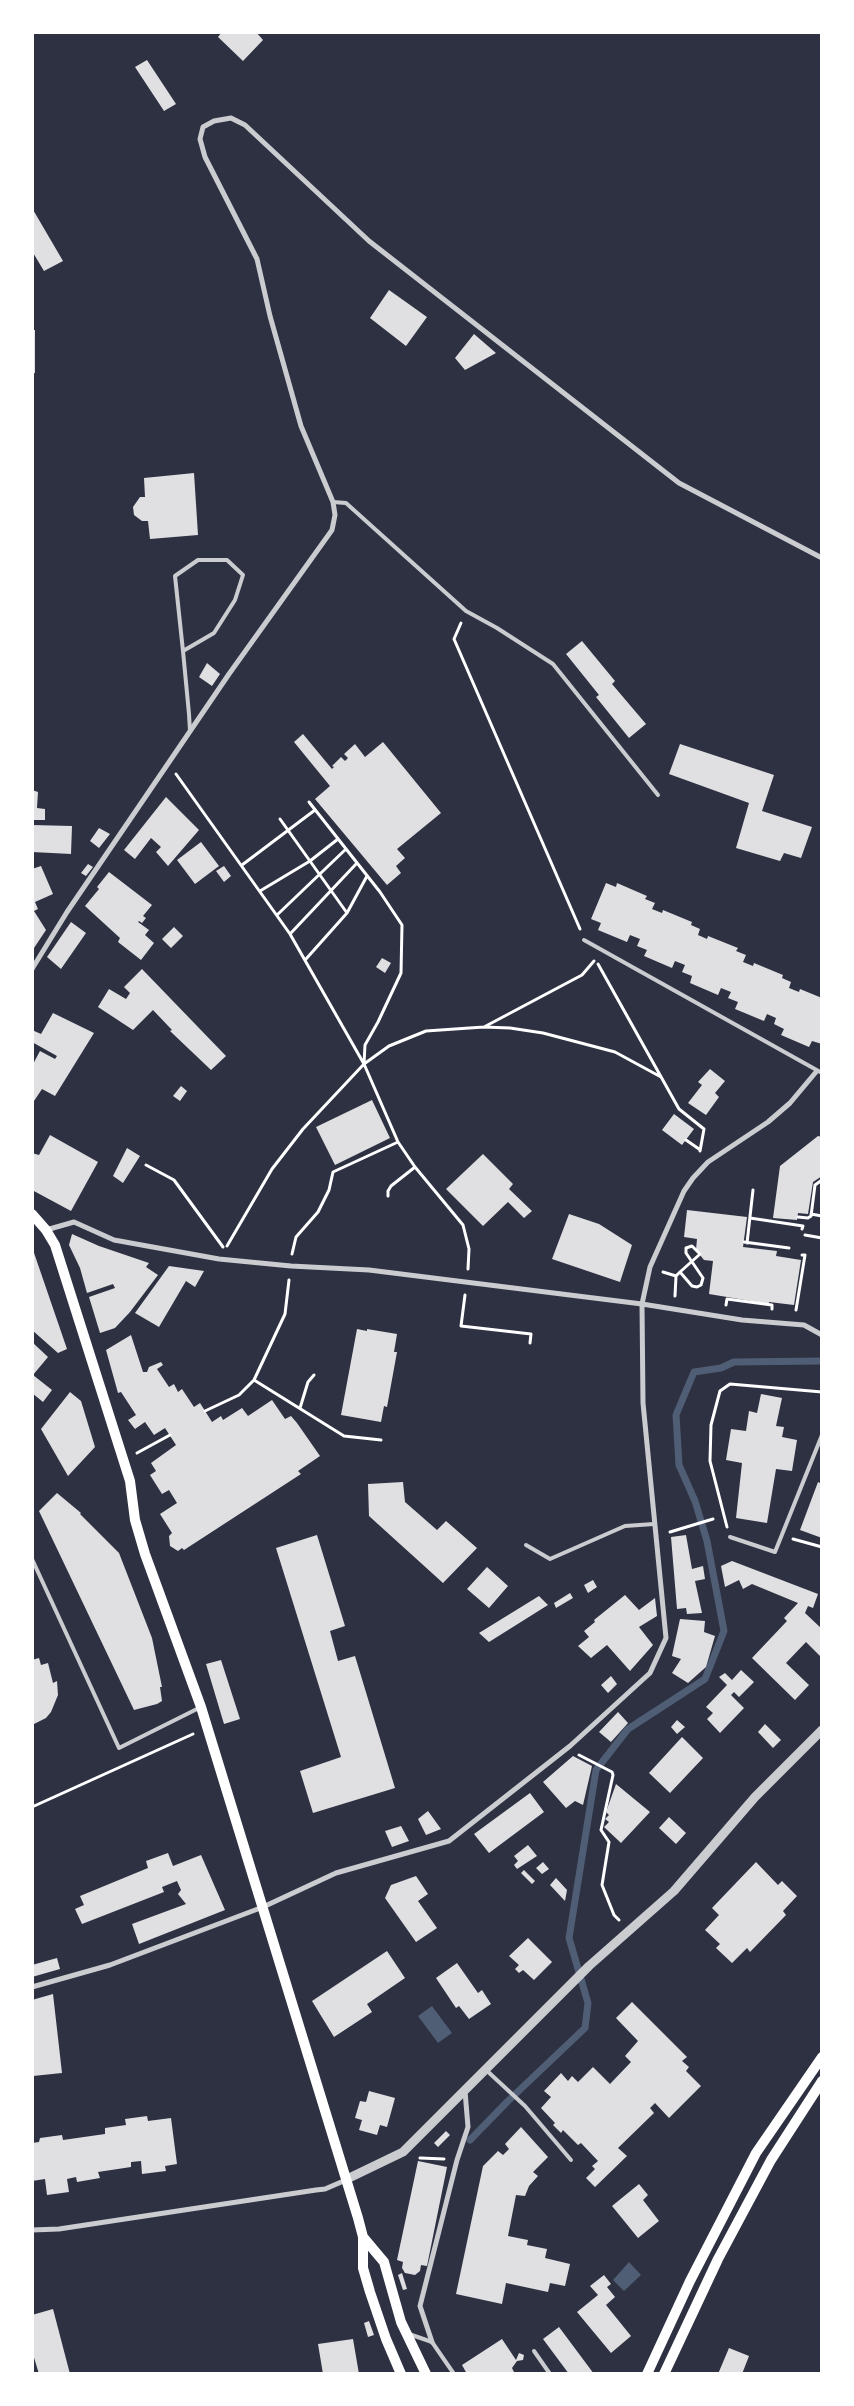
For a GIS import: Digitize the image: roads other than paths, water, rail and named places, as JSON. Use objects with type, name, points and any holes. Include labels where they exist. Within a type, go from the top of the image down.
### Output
[{"type":"main road","points":[[32,1214],[46,1230],[55,1245],[130,1482],[135,1520],[145,1554],[208,1727],[347,2179],[363,2237],[363,2268],[386,2339],[401,2374]]},
{"type":"main road","points":[[647,2374],[690,2281],[756,2153],[822,2057]]},
{"type":"main road","points":[[664,2374],[718,2259],[771,2160],[822,2080]]},
{"type":"main road","points":[[363,2237],[384,2262],[401,2322],[426,2374]]},
{"type":"street","points":[[32,969],[67,912],[190,731],[332,530],[335,515],[333,502],[301,426],[270,316],[258,259],[205,157],[200,139],[203,127],[214,121],[231,118],[245,125],[369,241],[679,483],[822,558]]},
{"type":"street","points":[[32,1987],[110,1965],[263,1907],[336,1873],[449,1841],[570,1746],[650,1673],[666,1638],[655,1537],[644,1403],[642,1304],[650,1268],[684,1190],[708,1162],[768,1122],[802,1092],[819,1072]]},
{"type":"street","points":[[46,1230],[74,1222],[114,1240],[219,1259],[291,1266],[369,1270],[642,1304],[742,1320],[804,1325],[822,1335]]},
{"type":"street","points":[[32,2230],[59,2229],[325,2189],[403,2152],[589,1966],[674,1891],[756,1798],[822,1730]]},
{"type":"street","points":[[432,2342],[420,2306],[457,2160],[468,2127],[465,2090]]},
{"type":"lane","points":[[333,502],[346,503],[466,612],[497,628],[553,664],[658,795]]},
{"type":"lane","points":[[182,651],[214,633],[235,600],[243,575],[227,560],[198,560],[175,576],[182,651],[190,731]]},
{"type":"lane","points":[[584,940],[723,1016],[819,1072]]},
{"type":"lane","points":[[730,1537],[775,1552],[822,1435]]},
{"type":"lane","points":[[816,1452],[822,1454]]},
{"type":"lane","points":[[526,1545],[550,1558],[625,1526],[654,1524]]},
{"type":"lane","points":[[32,1559],[119,1748],[201,1706]]},
{"type":"lane","points":[[486,2069],[525,2106],[571,2160]]},
{"type":"lane","points":[[406,2332],[432,2342],[454,2374]]},
{"type":"lane","points":[[534,2351],[550,2374]]},
{"type":"water","points":[[432,2006],[452,2033],[438,2043],[418,2016]]},
{"type":"water","points":[[629,2262],[641,2275],[624,2291],[613,2280]]},
{"type":"waterway","points":[[470,2140],[585,2028],[588,2003],[569,1938],[596,1770],[628,1729],[705,1679],[724,1631],[707,1541],[695,1501],[679,1465],[676,1415],[694,1372],[721,1368],[734,1362],[822,1361]]}]
